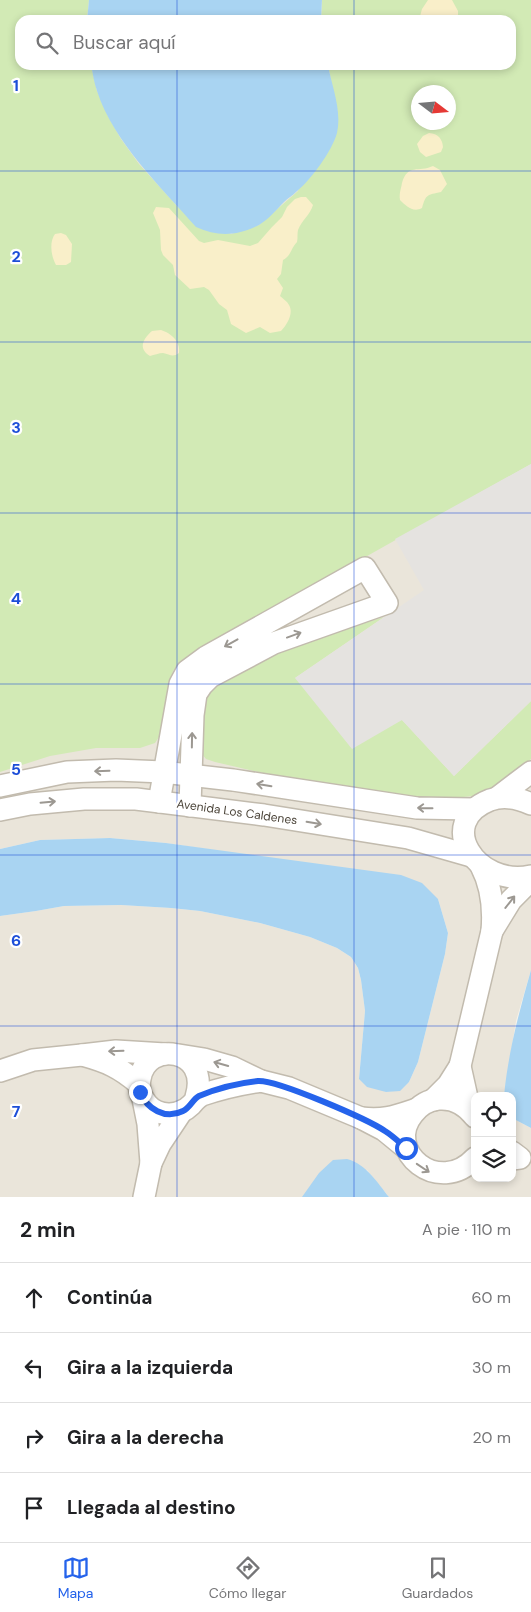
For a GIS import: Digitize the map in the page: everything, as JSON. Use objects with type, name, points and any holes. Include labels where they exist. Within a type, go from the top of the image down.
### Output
[{"type":"street","points":[[159,802],[180,684],[187,671],[206,657],[365,568],[387,603],[274,643],[210,676],[202,685],[196,694],[193,715],[190,806]]},
{"type":"street","points":[[308,600],[320,626]]},
{"type":"street","points":[[0,786],[67,772],[116,770],[163,772],[417,808],[473,809],[498,797],[531,772]]},
{"type":"street","points":[[498,797],[511,797],[531,804]]},
{"type":"street","name":"Avenida Los Caldenes","points":[[0,810],[30,804],[84,799],[136,799],[264,815],[408,838],[476,861],[494,873],[509,878],[531,876]]},
{"type":"street","points":[[471,1163],[457,1172],[445,1176],[432,1174],[420,1169],[412,1160],[406,1148],[404,1137],[410,1117],[448,1085],[460,1066],[492,931],[494,912],[490,890],[465,843],[464,829],[468,816],[473,809]]},
{"type":"street","points":[[492,931],[511,900],[531,880]]},
{"type":"street","points":[[0,1071],[33,1060],[116,1051],[204,1059],[232,1067],[261,1081],[289,1088],[361,1118],[384,1130],[406,1148]]},
{"type":"street","points":[[82,1054],[106,1062],[125,1073],[141,1092],[149,1106],[165,1114],[174,1114],[189,1104],[223,1088],[261,1081]]},
{"type":"street","points":[[144,1197],[151,1163],[160,1144],[199,1088],[197,1072],[188,1060],[172,1055],[156,1057],[144,1068],[141,1092],[148,1124],[151,1163]]},
{"type":"street","points":[[460,1066],[471,1107]]},
{"type":"street","points":[[361,1118],[377,1120],[395,1117],[425,1104],[443,1099],[453,1100],[462,1104],[471,1112]]},
{"type":"shaded area","points":[[0,0],[89,0],[88,15],[15,15],[15,70],[92,70],[97,91],[338,120],[329,70],[516,70],[516,15],[321,15],[322,0],[531,0],[531,970],[516,1021],[505,1092],[471,1092],[471,1182],[516,1182],[516,1120],[531,1128],[531,1197],[389,1197],[367,1170],[302,1197],[0,1197],[0,916],[64,906],[121,905],[171,908],[200,911],[260,923],[310,937],[337,948],[351,957],[358,968],[365,1011],[359,1079],[386,1092],[400,1090],[409,1082],[418,1062],[445,954],[448,933],[438,899],[246,855],[166,843],[110,838],[40,840],[0,849]]},
{"type":"shaded area","points":[[531,464],[531,701],[454,776],[402,720],[352,749],[295,678],[424,590],[395,539]]},
{"type":"green space","points":[[0,0],[89,0],[88,15],[15,15],[15,70],[92,70],[97,91],[108,116],[121,139],[139,164],[177,206],[231,234],[259,225],[298,191],[331,80],[329,70],[516,70],[516,15],[321,15],[322,0],[531,0],[531,464],[182,660],[173,671],[161,734],[155,743],[140,748],[96,748],[50,756],[0,772]]},
{"type":"green space","points":[[384,617],[295,678],[402,720],[454,776],[531,701],[531,759],[497,786],[473,796],[444,799],[404,797],[289,779],[215,762],[206,759],[200,752],[201,703],[215,683],[291,646]]},
{"type":"sand","points":[[428,0],[452,0],[458,15],[420,15]]},
{"type":"sand","points":[[429,133],[439,137],[443,147],[441,152],[426,157],[420,152],[417,144],[423,136]]},
{"type":"sand","points":[[433,166],[440,170],[447,184],[441,192],[428,196],[422,208],[416,210],[410,208],[400,200],[400,191],[404,177],[410,171]]},
{"type":"sand","points":[[306,197],[313,205],[298,230],[297,242],[283,260],[281,274],[277,279],[283,288],[280,296],[288,304],[291,312],[281,331],[270,333],[260,327],[246,333],[231,324],[227,310],[219,304],[209,290],[204,287],[190,289],[175,275],[173,265],[163,255],[161,250],[160,230],[153,213],[156,207],[169,208],[199,241],[204,243],[218,240],[250,246],[258,243],[282,217],[287,207],[295,199]]},
{"type":"sand","points":[[61,233],[66,235],[72,244],[71,262],[66,265],[56,265],[51,245],[55,234]]},
{"type":"sand","points":[[161,330],[175,338],[179,353],[173,355],[163,353],[150,356],[146,353],[143,346],[144,340],[152,331]]},
{"type":"water","points":[[89,0],[322,0],[321,15],[88,15]]},
{"type":"water","points":[[92,70],[329,70],[337,107],[337,133],[331,148],[314,173],[302,187],[266,220],[251,229],[220,234],[196,227],[140,164],[115,129],[96,88]]},
{"type":"water","points":[[110,838],[166,843],[401,875],[422,883],[438,899],[448,933],[445,954],[418,1062],[409,1082],[400,1091],[386,1092],[367,1087],[359,1079],[365,1011],[358,968],[351,957],[337,948],[310,937],[260,923],[200,911],[171,908],[121,905],[64,906],[0,916],[0,849],[40,840]]},
{"type":"water","points":[[531,970],[531,1128],[516,1120],[516,1092],[504,1092],[518,1017]]},
{"type":"water","points":[[347,1159],[354,1161],[365,1169],[389,1197],[302,1197],[319,1173],[333,1160]]},
{"type":"route","points":[[140,1092],[143,1099],[156,1112],[174,1114],[191,1106],[196,1098],[223,1088],[261,1081],[289,1088],[361,1118],[384,1130],[406,1148]]}]
